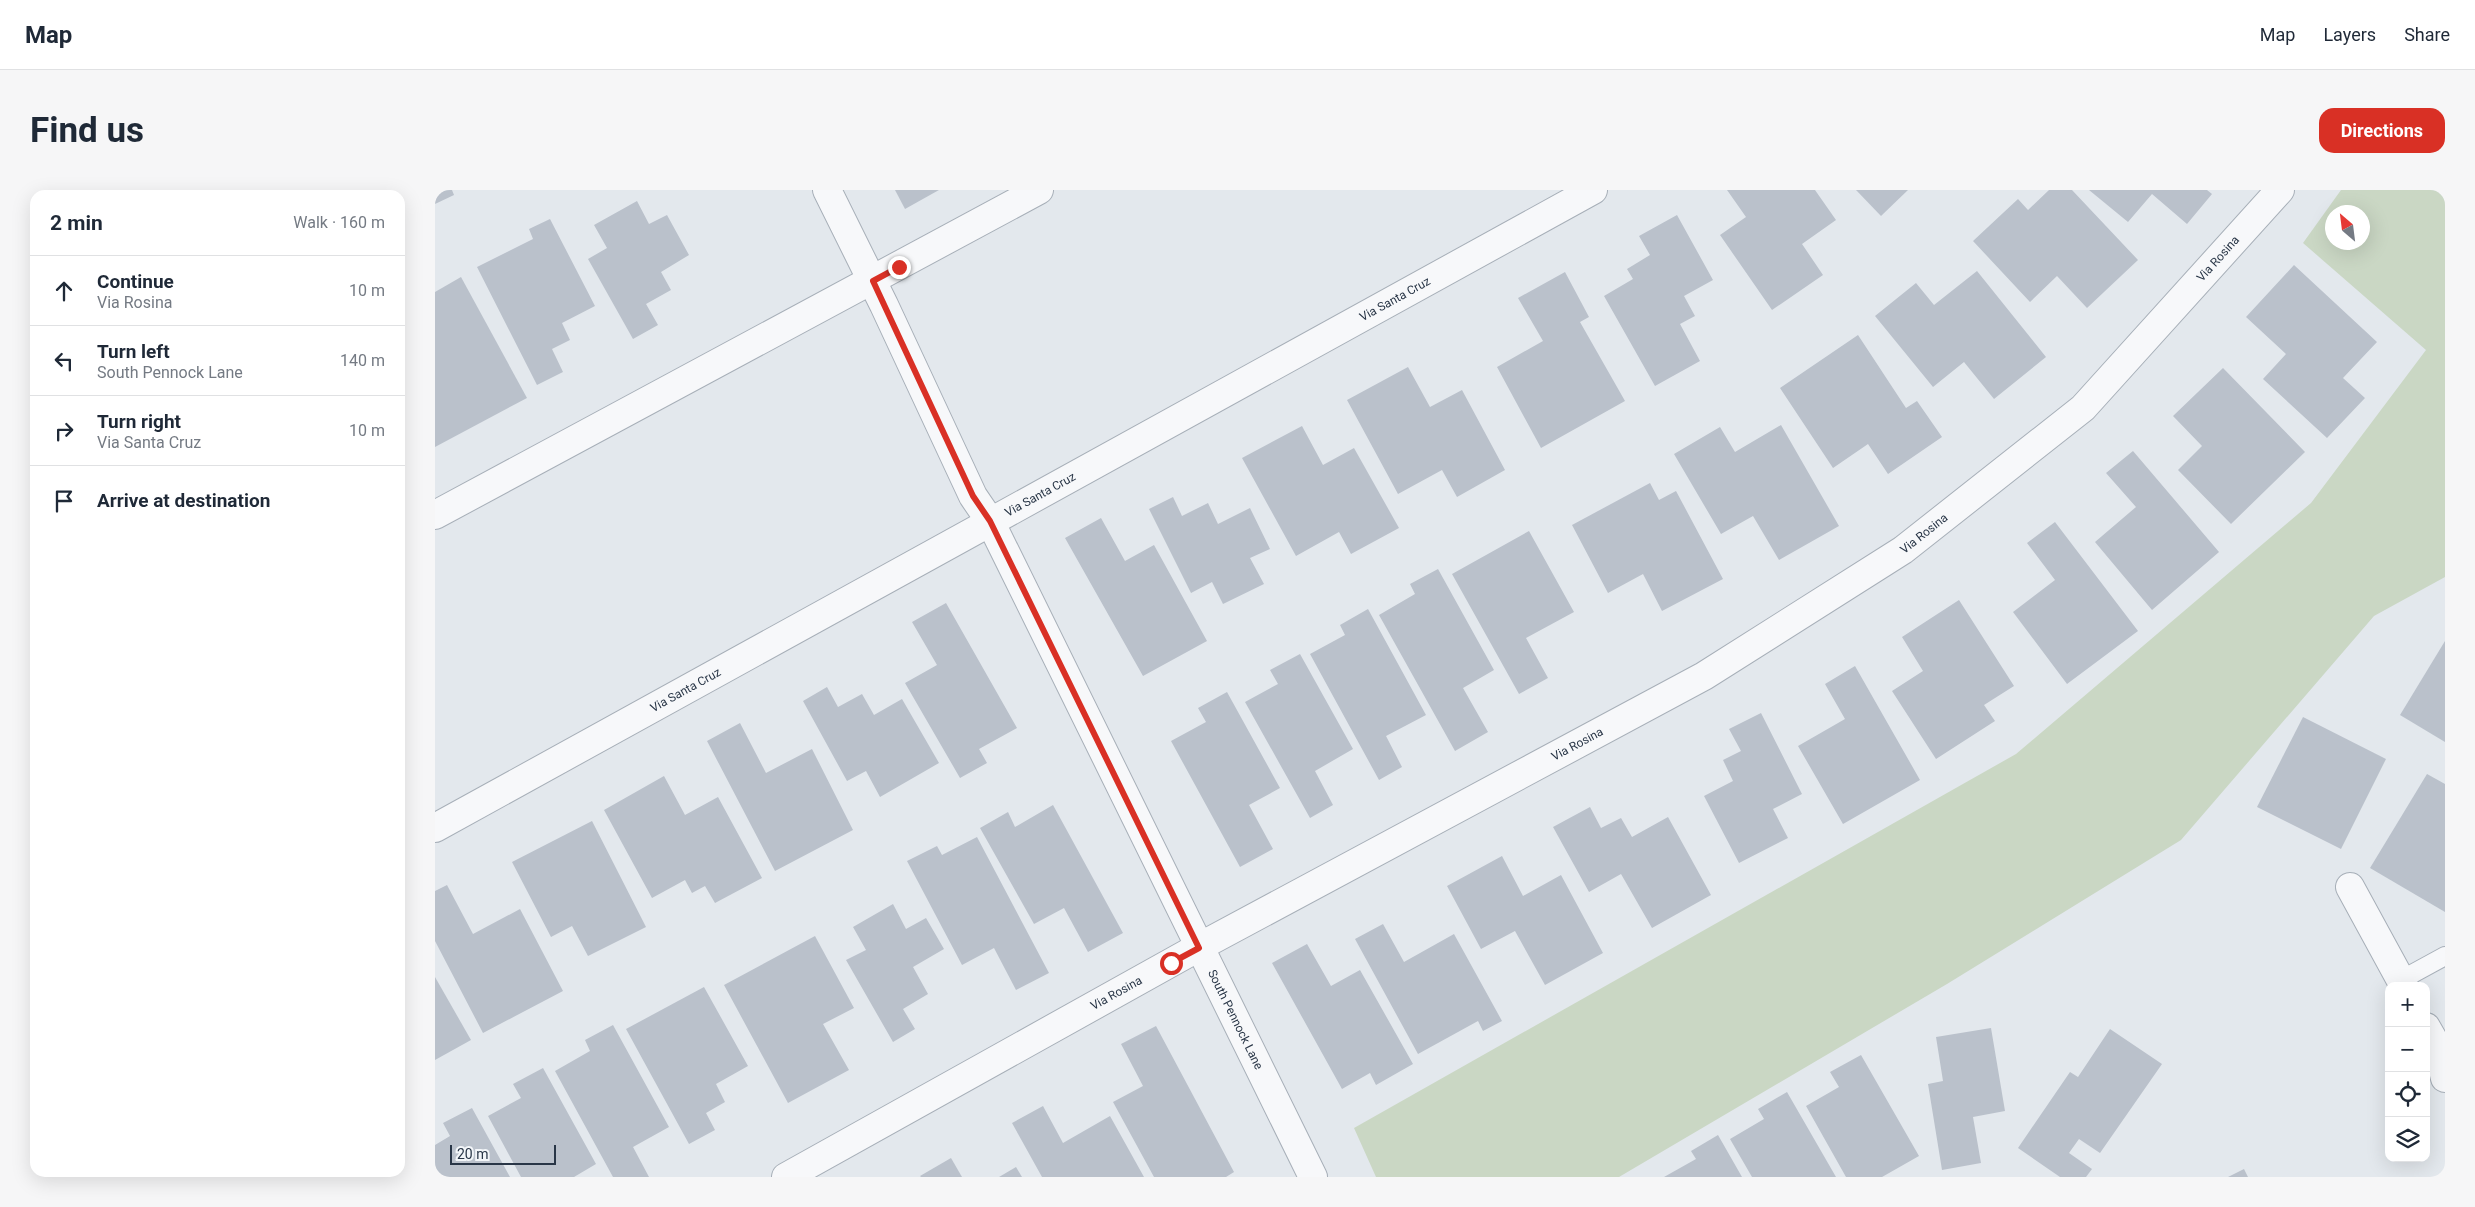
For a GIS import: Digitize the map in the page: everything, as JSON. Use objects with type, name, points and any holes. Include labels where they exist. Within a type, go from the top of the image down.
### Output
[{"type":"street","name":"South Pennock Lane","points":[[827,190],[873,281],[973,496],[990,521],[1313,1177]]},
{"type":"street","points":[[435,515],[1039,190]]},
{"type":"street","name":"Via Santa Cruz","points":[[435,828],[1593,190]]},
{"type":"street","name":"Via Rosina","points":[[786,1177],[1199,948],[1704,676],[1903,550],[2083,408],[2280,190]]},
{"type":"street","points":[[2350,887],[2402,982]]},
{"type":"street","points":[[2430,1034],[2437,1046],[2445,1078]]},
{"type":"lane","points":[[2405,982],[2445,956]]},
{"type":"green space","points":[[2341,190],[2445,190],[2445,577],[2374,616],[2181,840],[1947,984],[1619,1177],[1376,1177],[1354,1128],[2016,754],[2311,503],[2426,350],[2303,243],[2325,212],[2325,250],[2370,250],[2370,205],[2330,205]]},
{"type":"building","points":[[435,190],[452,190],[454,195],[435,204]]},
{"type":"building","points":[[895,190],[939,190],[905,209]]},
{"type":"building","points":[[1727,190],[1815,190],[1836,220],[1802,244],[1823,275],[1772,310],[1720,235],[1746,217]]},
{"type":"building","points":[[1856,190],[1908,190],[1881,216]]},
{"type":"building","points":[[2049,190],[2072,190],[2138,260],[2087,308],[2057,276],[2030,302],[1973,241],[2018,199],[2028,210]]},
{"type":"building","points":[[2089,190],[2207,190],[2212,194],[2187,224],[2152,194],[2128,222]]},
{"type":"building","points":[[637,201],[649,224],[667,215],[689,255],[661,272],[671,290],[646,304],[658,325],[633,339],[588,259],[607,248],[594,225]]},
{"type":"building","points":[[1677,215],[1713,280],[1684,296],[1695,316],[1680,324],[1700,361],[1655,386],[1604,296],[1633,279],[1627,269],[1650,255],[1639,236]]},
{"type":"building","points":[[550,219],[595,306],[562,323],[570,340],[552,349],[563,372],[537,385],[477,267],[533,239],[529,229]]},
{"type":"building","points":[[2294,265],[2377,342],[2343,378],[2365,398],[2327,438],[2263,379],[2286,354],[2246,317]]},
{"type":"building","points":[[1977,271],[2046,357],[1994,399],[1964,362],[1933,387],[1875,316],[1916,283],[1934,305]]},
{"type":"building","points":[[1565,272],[1589,317],[1580,322],[1625,401],[1541,448],[1497,367],[1543,341],[1518,298]]},
{"type":"building","points":[[461,277],[527,398],[435,447],[435,292]]},
{"type":"building","points":[[1858,335],[1906,408],[1917,401],[1942,437],[1888,474],[1868,444],[1833,468],[1780,388]]},
{"type":"building","points":[[1408,367],[1430,407],[1462,390],[1505,470],[1457,497],[1442,470],[1398,494],[1347,400]]},
{"type":"building","points":[[2223,368],[2305,452],[2231,524],[2178,470],[2202,446],[2173,416]]},
{"type":"building","points":[[1781,425],[1839,526],[1779,560],[1753,516],[1721,534],[1674,454],[1720,427],[1735,452]]},
{"type":"building","points":[[1302,426],[1323,465],[1354,448],[1399,528],[1351,554],[1339,532],[1296,556],[1242,458]]},
{"type":"building","points":[[2133,451],[2219,552],[2152,610],[2095,542],[2136,507],[2106,473]]},
{"type":"building","points":[[1650,483],[1659,500],[1676,491],[1723,579],[1662,611],[1643,574],[1608,593],[1572,525]]},
{"type":"building","points":[[1173,497],[1182,516],[1208,503],[1218,524],[1250,508],[1270,549],[1250,558],[1264,584],[1223,604],[1212,582],[1191,593],[1149,509]]},
{"type":"building","points":[[1101,518],[1125,561],[1154,545],[1207,641],[1143,676],[1065,538]]},
{"type":"building","points":[[2055,522],[2138,631],[2067,684],[2013,612],[2055,580],[2027,543]]},
{"type":"building","points":[[1529,531],[1574,612],[1526,638],[1548,678],[1519,694],[1452,574]]},
{"type":"building","points":[[1438,569],[1494,670],[1463,688],[1488,732],[1455,751],[1379,615],[1415,594],[1410,584]]},
{"type":"building","points":[[1959,600],[2014,686],[1984,705],[1995,721],[1936,759],[1892,691],[1923,671],[1902,637]]},
{"type":"building","points":[[946,603],[1017,728],[979,749],[987,763],[960,778],[905,683],[937,665],[912,622]]},
{"type":"building","points":[[1368,609],[1426,715],[1386,736],[1402,767],[1379,780],[1310,654],[1345,635],[1340,625]]},
{"type":"building","points":[[2445,641],[2445,742],[2400,715]]},
{"type":"building","points":[[1300,654],[1353,749],[1315,771],[1333,805],[1310,818],[1245,702],[1278,684],[1270,670]]},
{"type":"building","points":[[1855,666],[1920,780],[1843,824],[1798,746],[1845,719],[1825,684]]},
{"type":"building","points":[[827,687],[838,707],[862,694],[874,715],[902,699],[939,763],[880,797],[866,771],[847,781],[803,701]]},
{"type":"building","points":[[1227,692],[1280,788],[1249,805],[1273,849],[1240,867],[1171,741],[1206,722],[1198,708]]},
{"type":"building","points":[[1761,713],[1802,794],[1773,809],[1788,838],[1739,863],[1704,796],[1733,781],[1723,760],[1741,751],[1729,729]]},
{"type":"building","points":[[2303,717],[2386,759],[2341,849],[2257,807]]},
{"type":"building","points":[[740,723],[766,773],[812,749],[853,830],[775,871],[707,741]]},
{"type":"building","points":[[2427,774],[2445,784],[2445,912],[2370,868]]},
{"type":"building","points":[[664,776],[685,815],[718,797],[762,878],[715,903],[705,886],[692,893],[685,880],[652,898],[604,810]]},
{"type":"building","points":[[1053,805],[1123,933],[1088,952],[1064,908],[1034,924],[980,828],[1008,812],[1015,827]]},
{"type":"building","points":[[1590,807],[1601,828],[1621,818],[1632,837],[1668,817],[1711,895],[1652,928],[1621,874],[1589,892],[1553,827]]},
{"type":"building","points":[[592,821],[646,927],[588,956],[572,926],[551,937],[512,862]]},
{"type":"building","points":[[977,837],[1049,973],[1016,990],[994,948],[962,965],[907,861],[937,846],[942,855]]},
{"type":"building","points":[[1502,856],[1523,896],[1561,875],[1603,953],[1545,985],[1515,931],[1481,949],[1447,886]]},
{"type":"building","points":[[447,885],[473,934],[520,909],[563,991],[483,1033],[435,941],[435,891]]},
{"type":"building","points":[[893,904],[906,929],[926,918],[944,949],[913,967],[928,994],[903,1009],[915,1029],[893,1042],[846,960],[866,950],[853,927]]},
{"type":"building","points":[[1383,924],[1404,962],[1454,934],[1502,1021],[1483,1031],[1478,1021],[1418,1054],[1355,939]]},
{"type":"building","points":[[815,936],[854,1008],[823,1024],[849,1070],[788,1103],[724,985]]},
{"type":"building","points":[[1307,944],[1331,986],[1360,970],[1413,1064],[1376,1085],[1370,1073],[1342,1089],[1272,963]]},
{"type":"building","points":[[435,977],[471,1040],[435,1060]]},
{"type":"building","points":[[704,987],[748,1066],[716,1084],[725,1102],[706,1113],[715,1130],[689,1144],[626,1029]]},
{"type":"building","points":[[613,1025],[669,1127],[633,1147],[649,1177],[613,1177],[555,1071],[590,1051],[585,1040]]},
{"type":"building","points":[[1156,1026],[1234,1172],[1226,1177],[1154,1177],[1113,1102],[1143,1086],[1121,1044]]},
{"type":"building","points":[[1991,1028],[2005,1111],[1973,1117],[1981,1163],[1942,1170],[1928,1084],[1943,1081],[1936,1037]]},
{"type":"building","points":[[2110,1029],[2162,1064],[2100,1153],[2079,1139],[2069,1153],[2092,1169],[2086,1177],[2060,1177],[2018,1148],[2070,1072],[2078,1077]]},
{"type":"building","points":[[1861,1055],[1919,1156],[1882,1177],[1846,1177],[1806,1106],[1839,1087],[1830,1072]]},
{"type":"building","points":[[543,1068],[596,1164],[574,1177],[521,1177],[488,1116],[521,1098],[513,1084]]},
{"type":"building","points":[[1787,1092],[1836,1177],[1752,1177],[1730,1139],[1764,1119],[1758,1109]]},
{"type":"building","points":[[1043,1106],[1063,1143],[1110,1116],[1144,1177],[1042,1177],[1012,1123]]},
{"type":"building","points":[[472,1108],[510,1177],[435,1177],[435,1145],[450,1136],[443,1123]]},
{"type":"building","points":[[1718,1135],[1742,1177],[1664,1177],[1696,1159],[1691,1151]]},
{"type":"building","points":[[951,1158],[962,1177],[920,1176]]},
{"type":"building","points":[[1016,1167],[1022,1177],[999,1177]]},
{"type":"building","points":[[2244,1169],[2248,1177],[2228,1177]]},
{"type":"route","points":[[899,267],[873,281],[973,496],[990,521],[1199,948],[1171,963]]}]
